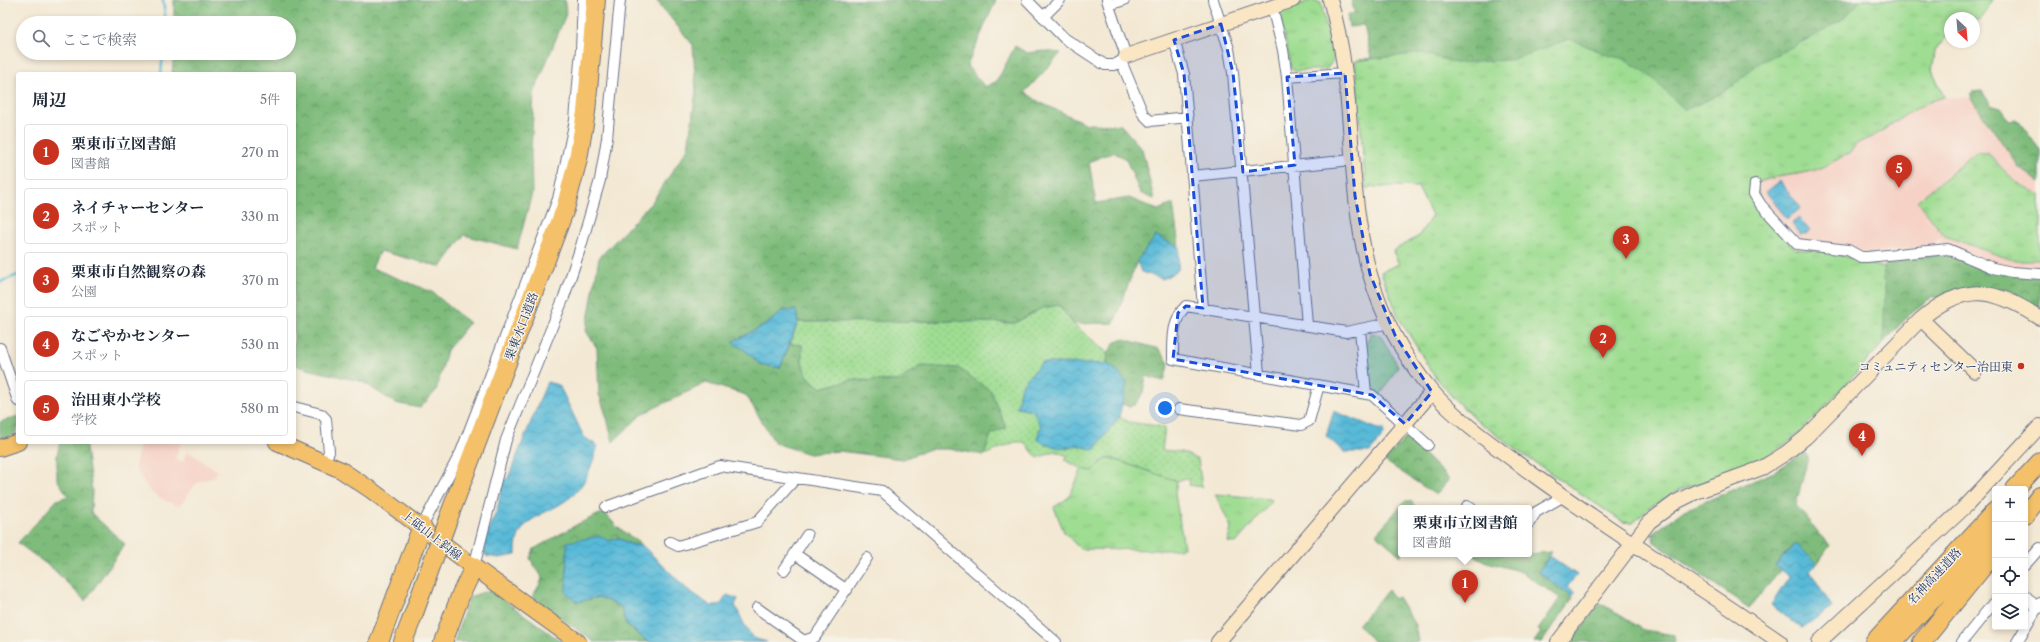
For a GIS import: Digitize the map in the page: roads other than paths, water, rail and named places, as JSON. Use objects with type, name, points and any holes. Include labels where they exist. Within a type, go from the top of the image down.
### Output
[{"type":"highway","name":"栗東水口道路","points":[[403,642],[565,209],[578,159],[586,112],[596,0]]},
{"type":"highway","points":[[2018,486],[2040,462]]},
{"type":"highway","points":[[2028,497],[2040,484]]},
{"type":"highway","points":[[2028,511],[2040,496]]},
{"type":"highway","name":"名神高速道路","points":[[1874,642],[1992,513]]},
{"type":"highway","points":[[379,642],[422,526]]},
{"type":"highway","name":"名神高速道路","points":[[1893,642],[1992,535]]},
{"type":"highway","points":[[1922,642],[1992,556]]},
{"type":"highway","points":[[444,642],[461,594],[474,567]]},
{"type":"main road","points":[[0,448],[16,443]]},
{"type":"main road","name":"上砥山上鈎線","points":[[282,444],[324,462],[371,490],[578,642]]},
{"type":"street","points":[[422,526],[461,452],[558,199],[575,120],[581,50],[583,0]]},
{"type":"street","points":[[474,567],[506,440],[564,297],[581,246],[600,180],[607,138],[620,0]]},
{"type":"street","points":[[1027,0],[1064,38],[1105,65],[1114,65],[1124,59],[1174,40],[1291,0]]},
{"type":"street","points":[[1043,17],[1060,0]]},
{"type":"street","points":[[1124,0],[1108,3],[1124,59],[1143,114],[1150,121],[1188,117]]},
{"type":"street","points":[[1213,0],[1229,49],[1233,73],[1243,172],[1259,374]]},
{"type":"street","points":[[1330,0],[1340,37],[1345,73],[1355,196],[1363,249],[1376,295],[1410,362],[1432,392],[1502,452],[1632,543],[1688,579],[1780,642]]},
{"type":"street","points":[[1272,7],[1283,50],[1287,77],[1307,325]]},
{"type":"street","points":[[1174,40],[1184,74],[1203,308]]},
{"type":"street","points":[[1287,77],[1345,73]]},
{"type":"street","points":[[1192,176],[1352,160]]},
{"type":"street","points":[[1755,184],[1754,194],[1761,205],[1797,244],[1848,250],[1861,257],[1948,248],[1993,268],[2012,272],[2040,274]]},
{"type":"street","points":[[1558,642],[1649,522],[1676,502],[1696,492],[1762,468],[1786,453],[1806,437],[1921,319],[1943,303],[1956,297],[1975,293],[1998,296],[2017,303],[2040,318]]},
{"type":"street","points":[[1389,323],[1346,332],[1186,306],[1178,313],[1173,340],[1173,359],[1366,393],[1372,395],[1428,444]]},
{"type":"street","points":[[1921,319],[1975,371]]},
{"type":"street","points":[[1360,330],[1366,393]]},
{"type":"street","points":[[0,348],[16,395]]},
{"type":"street","points":[[1179,409],[1301,425],[1309,422],[1319,385]]},
{"type":"street","points":[[1218,642],[1432,392]]},
{"type":"street","points":[[296,408],[321,414],[326,419],[329,452],[324,462]]},
{"type":"street","points":[[1819,642],[1967,505],[2040,426]]},
{"type":"street","points":[[606,507],[720,466],[882,492],[1056,642]]},
{"type":"street","points":[[670,542],[678,546],[757,522],[796,478]]},
{"type":"street","points":[[1532,518],[1536,512],[1564,496]]},
{"type":"street","points":[[784,570],[807,535]]},
{"type":"street","points":[[2028,562],[2040,548]]},
{"type":"street","points":[[795,554],[847,590]]},
{"type":"street","points":[[757,608],[804,641],[815,637],[867,558]]},
{"type":"street","points":[[2017,642],[2039,606],[2028,597]]},
{"type":"street","points":[[1962,642],[1992,605]]},
{"type":"water","points":[[1780,181],[1801,208],[1787,219],[1766,192]]},
{"type":"water","points":[[1799,218],[1810,231],[1806,234],[1800,234],[1792,223]]},
{"type":"water","points":[[1156,236],[1179,247],[1178,270],[1163,279],[1141,272],[1137,261]]},
{"type":"water","points":[[796,310],[798,322],[780,368],[760,364],[745,350],[732,342],[767,324],[783,311]]},
{"type":"water","points":[[1041,363],[1107,364],[1114,368],[1127,383],[1119,417],[1094,450],[1077,445],[1062,448],[1042,442],[1037,439],[1041,426],[1033,410],[1017,407],[1021,386]]},
{"type":"water","points":[[547,382],[559,385],[584,437],[598,446],[594,459],[583,483],[575,493],[565,501],[527,523],[521,531],[517,541],[516,555],[499,558],[486,556],[484,542],[499,503],[503,481],[508,478]]},
{"type":"water","points":[[1334,411],[1378,429],[1384,429],[1384,434],[1370,452],[1344,452],[1326,436]]},
{"type":"water","points":[[601,536],[609,541],[618,538],[630,544],[643,546],[687,589],[711,606],[721,604],[727,595],[738,599],[735,605],[745,626],[753,638],[767,642],[648,642],[626,624],[621,607],[599,597],[577,602],[570,597],[566,591],[567,542]]},
{"type":"water","points":[[1796,543],[1817,564],[1810,571],[1832,607],[1802,628],[1771,605],[1790,576],[1775,566]]},
{"type":"water","points":[[1550,556],[1577,575],[1567,587],[1575,593],[1572,597],[1538,572]]},
{"type":"waterway","points":[[163,0],[165,16]]},
{"type":"waterway","points":[[161,72],[162,60]]},
{"type":"waterway","points":[[0,282],[16,276]]},
{"type":"place","name":"治田東小学校","points":[[1899,188]]},
{"type":"place","name":"栗東市自然観察の森","points":[[1626,259]]},
{"type":"place","name":"ネイチャーセンター","points":[[1603,358]]},
{"type":"place","name":"コミュニティセンター治田東","points":[[2021,366]]},
{"type":"place","name":"なごやかセンター","points":[[1862,456]]},
{"type":"place","name":"栗東市立図書館","points":[[1465,603]]}]
